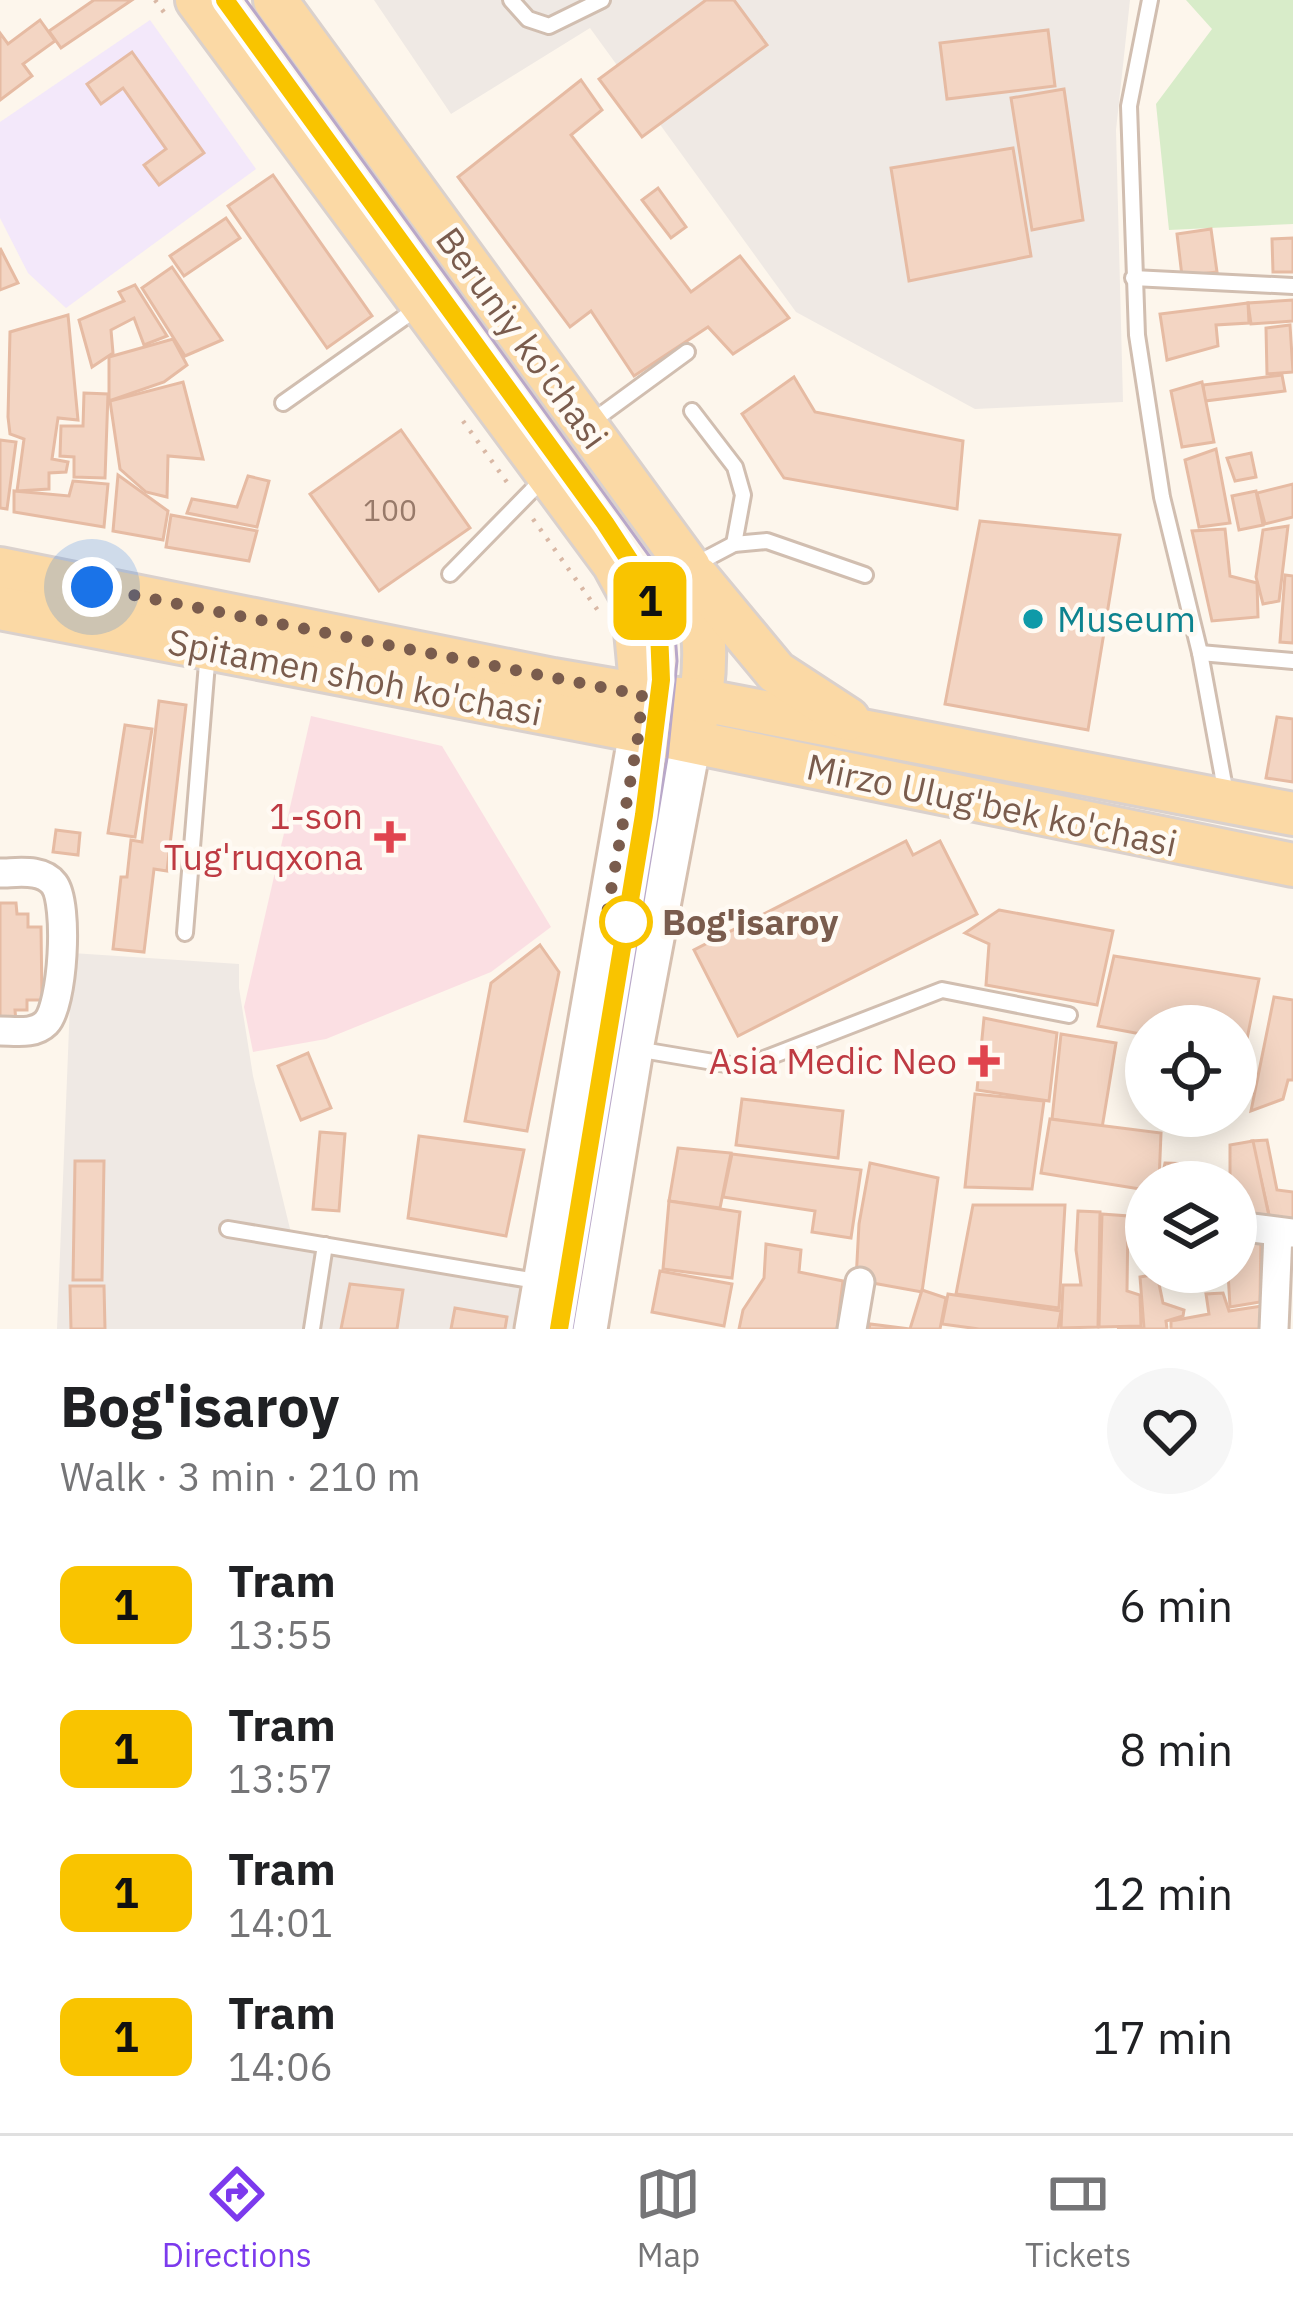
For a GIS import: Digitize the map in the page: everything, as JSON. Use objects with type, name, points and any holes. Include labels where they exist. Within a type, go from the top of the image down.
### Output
[{"type":"main road","name":"Beruniy ko'chasi","points":[[197,0],[614,565],[633,599],[640,713]]},
{"type":"main road","name":"Beruniy ko'chasi","points":[[275,0],[689,567],[705,633],[701,700],[691,742]]},
{"type":"main road","points":[[689,567],[776,672],[876,733]]},
{"type":"main road","name":"Spitamen shoh ko'chasi","points":[[0,568],[640,713]]},
{"type":"main road","name":"Spitamen shoh ko'chasi","points":[[0,608],[208,649],[640,713]]},
{"type":"main road","name":"Mirzo Ulug'bek ko'chasi","points":[[640,713],[701,700],[1293,814]]},
{"type":"main road","points":[[535,1329],[640,713]]},
{"type":"main road","name":"Mirzo Ulug'bek ko'chasi","points":[[640,713],[691,742],[1293,865]]},
{"type":"main road","points":[[587,1329],[691,742]]},
{"type":"street","points":[[0,873],[40,873],[55,885],[62,911],[57,1006],[35,1031],[0,1031]]},
{"type":"street","points":[[1274,1329],[1285,1233]]},
{"type":"street","points":[[852,1329],[860,1282]]},
{"type":"lane","points":[[511,0],[528,20],[549,26],[602,0]]},
{"type":"lane","points":[[1150,0],[1129,106],[1137,335],[1162,497],[1200,653],[1228,802]]},
{"type":"lane","points":[[1133,278],[1293,286]]},
{"type":"lane","points":[[283,403],[422,304]]},
{"type":"lane","points":[[586,426],[687,352]]},
{"type":"lane","points":[[692,411],[735,467],[743,495],[734,544]]},
{"type":"lane","points":[[450,574],[548,475]]},
{"type":"lane","points":[[689,567],[734,544],[767,541],[866,575]]},
{"type":"lane","points":[[185,933],[208,649]]},
{"type":"lane","points":[[1200,653],[1293,661]]},
{"type":"lane","points":[[633,1049],[743,1067],[942,990],[1069,1015]]},
{"type":"lane","points":[[228,1229],[542,1282]]},
{"type":"lane","points":[[312,1329],[325,1245]]},
{"type":"shaded area","points":[[374,0],[1130,0],[1116,130],[1123,402],[975,409],[796,312],[590,28],[451,114]]},
{"type":"shaded area","points":[[150,20],[256,169],[66,308],[28,273],[0,218],[0,122]]},
{"type":"shaded area","name":"1-son Tug'ruqxona","points":[[311,716],[442,746],[551,927],[491,972],[326,1039],[253,1052],[244,1007]]},
{"type":"shaded area","points":[[72,953],[239,964],[253,1076],[291,1233],[521,1282],[513,1329],[57,1329]]},
{"type":"green space","points":[[1186,0],[1293,0],[1293,224],[1169,230],[1156,104],[1212,29]]},
{"type":"building","points":[[94,0],[132,0],[61,48],[49,31]]},
{"type":"building","points":[[706,0],[734,0],[767,45],[642,137],[599,79]]},
{"type":"building","points":[[40,20],[55,41],[23,64],[32,76],[0,100],[0,33],[8,44]]},
{"type":"building","points":[[1048,30],[1055,86],[947,99],[940,43]]},
{"type":"building","points":[[132,52],[204,153],[159,185],[144,165],[166,149],[123,88],[101,104],[87,84]]},
{"type":"building","points":[[581,80],[602,110],[571,135],[691,292],[740,256],[789,318],[733,354],[708,327],[634,376],[591,311],[570,327],[458,177]]},
{"type":"building","points":[[1064,89],[1083,220],[1032,230],[1011,98]]},
{"type":"building","points":[[1013,148],[1031,256],[909,281],[891,168]]},
{"type":"building","points":[[273,175],[372,316],[327,348],[228,206]]},
{"type":"building","points":[[658,188],[686,227],[671,238],[642,200]]},
{"type":"building","points":[[226,218],[240,238],[184,276],[170,256]]},
{"type":"building","points":[[1211,229],[1217,272],[1182,276],[1177,234]]},
{"type":"building","points":[[1293,238],[1293,272],[1273,272],[1272,239]]},
{"type":"building","points":[[0,248],[18,283],[0,290]]},
{"type":"building","points":[[172,267],[222,340],[185,356],[142,288]]},
{"type":"building","points":[[135,285],[167,336],[144,345],[134,318],[111,330],[113,353],[92,367],[79,320],[124,301],[119,292]]},
{"type":"building","points":[[1293,300],[1293,321],[1251,324],[1248,303]]},
{"type":"building","points":[[1248,303],[1249,323],[1216,325],[1218,346],[1167,360],[1160,314]]},
{"type":"building","points":[[68,315],[78,420],[58,418],[52,459],[68,462],[66,472],[49,473],[49,489],[17,491],[24,439],[10,434],[10,332]]},
{"type":"building","points":[[1290,325],[1293,372],[1267,374],[1266,328]]},
{"type":"building","points":[[173,339],[187,365],[164,382],[109,401],[109,357]]},
{"type":"building","points":[[1282,375],[1285,391],[1205,401],[1203,385]]},
{"type":"building","points":[[794,377],[815,412],[963,441],[957,509],[784,478],[742,414]]},
{"type":"building","points":[[183,382],[203,459],[168,456],[167,497],[146,492],[120,469],[110,401]]},
{"type":"building","points":[[1202,382],[1214,442],[1182,447],[1171,391]]},
{"type":"building","points":[[84,393],[108,394],[105,478],[74,477],[74,457],[60,456],[61,426],[83,426]]},
{"type":"building","points":[[401,430],[470,528],[379,591],[310,494]]},
{"type":"building","points":[[0,440],[16,442],[7,509],[0,508]]},
{"type":"building","points":[[1216,449],[1230,523],[1199,527],[1185,460]]},
{"type":"building","points":[[1251,453],[1256,477],[1235,481],[1227,458]]},
{"type":"building","points":[[118,475],[168,511],[163,540],[113,531]]},
{"type":"building","points":[[248,476],[269,481],[257,527],[187,513],[192,499],[237,507]]},
{"type":"building","points":[[73,481],[108,484],[104,527],[14,512],[14,491],[69,496]]},
{"type":"building","points":[[1293,484],[1293,517],[1265,524],[1257,493]]},
{"type":"building","points":[[1256,491],[1263,525],[1239,530],[1232,496]]},
{"type":"building","points":[[171,515],[257,531],[249,561],[166,547]]},
{"type":"building","name":"Museum","points":[[980,521],[1120,535],[1088,730],[945,704]]},
{"type":"building","points":[[1288,526],[1279,601],[1263,604],[1256,577],[1263,530]]},
{"type":"building","points":[[1225,529],[1230,576],[1257,583],[1258,617],[1212,621],[1192,531]]},
{"type":"building","points":[[1285,575],[1293,576],[1293,643],[1280,642]]},
{"type":"building","points":[[159,701],[186,705],[167,871],[154,869],[144,952],[113,949],[121,877],[127,877],[131,840],[142,842]]},
{"type":"building","points":[[1277,717],[1293,719],[1293,782],[1266,778]]},
{"type":"building","points":[[125,725],[152,729],[135,837],[108,833]]},
{"type":"building","points":[[56,830],[80,833],[78,855],[53,852]]},
{"type":"building","points":[[906,841],[913,855],[940,841],[977,914],[738,1036],[694,950]]},
{"type":"building","points":[[0,903],[16,903],[17,914],[28,914],[28,927],[41,927],[42,1000],[27,1000],[27,1010],[15,1010],[16,1022],[0,1022]]},
{"type":"building","points":[[999,910],[1113,931],[1097,1005],[986,985],[989,944],[965,933]]},
{"type":"building","points":[[540,945],[559,972],[527,1131],[465,1121],[491,983]]},
{"type":"building","points":[[1114,956],[1259,979],[1254,1005],[1125,1005],[1125,1031],[1098,1026]]},
{"type":"building","points":[[1274,997],[1293,1000],[1293,1080],[1288,1080],[1283,1099],[1257,1109],[1257,1081]]},
{"type":"building","points":[[984,1018],[1057,1033],[1049,1101],[977,1090]]},
{"type":"building","points":[[1061,1034],[1116,1043],[1102,1128],[1052,1119]]},
{"type":"building","points":[[308,1053],[331,1108],[301,1120],[278,1066]]},
{"type":"building","points":[[975,1094],[1044,1101],[1032,1189],[965,1187]]},
{"type":"building","points":[[742,1099],[843,1111],[838,1158],[736,1145]]},
{"type":"building","points":[[1050,1119],[1125,1128],[1125,1137],[1161,1137],[1160,1161],[1125,1161],[1125,1187],[1041,1173]]},
{"type":"building","points":[[320,1132],[345,1134],[339,1211],[313,1209]]},
{"type":"building","points":[[419,1136],[524,1150],[506,1236],[408,1218]]},
{"type":"building","points":[[1267,1140],[1277,1190],[1293,1192],[1293,1223],[1270,1219],[1252,1141]]},
{"type":"building","points":[[1253,1141],[1270,1221],[1257,1221],[1257,1161],[1230,1161],[1230,1145]]},
{"type":"building","points":[[678,1148],[731,1153],[720,1208],[669,1201]]},
{"type":"building","points":[[732,1154],[861,1170],[851,1238],[812,1232],[815,1211],[723,1197]]},
{"type":"building","points":[[75,1161],[104,1161],[102,1280],[73,1280]]},
{"type":"building","points":[[870,1163],[938,1178],[922,1292],[856,1280],[859,1224]]},
{"type":"building","points":[[669,1201],[740,1212],[732,1278],[663,1269]]},
{"type":"building","points":[[973,1205],[1065,1205],[1059,1308],[956,1294]]},
{"type":"building","points":[[1078,1211],[1100,1212],[1098,1327],[1061,1328],[1063,1285],[1081,1285]]},
{"type":"building","points":[[1102,1214],[1125,1216],[1125,1293],[1140,1295],[1141,1326],[1099,1327]]},
{"type":"building","points":[[1257,1232],[1261,1232],[1260,1302],[1230,1307],[1229,1293],[1257,1293]]},
{"type":"building","points":[[766,1244],[801,1250],[799,1272],[843,1281],[837,1329],[739,1329],[743,1310],[764,1278]]},
{"type":"building","points":[[660,1271],[732,1284],[724,1326],[652,1312]]},
{"type":"building","points":[[350,1284],[403,1290],[397,1329],[341,1329]]},
{"type":"building","points":[[70,1286],[104,1286],[105,1329],[71,1329]]},
{"type":"building","points":[[922,1290],[946,1298],[940,1329],[910,1329]]},
{"type":"building","points":[[1141,1293],[1161,1293],[1163,1303],[1184,1310],[1183,1316],[1166,1321],[1167,1329],[1117,1329],[1144,1328]]},
{"type":"building","points":[[1223,1293],[1229,1311],[1262,1306],[1264,1329],[1171,1329],[1171,1321],[1209,1314],[1206,1294]]},
{"type":"building","points":[[948,1294],[1061,1311],[1058,1329],[942,1324]]},
{"type":"building","points":[[455,1308],[507,1317],[505,1329],[451,1329]]},
{"type":"building","points":[[870,1324],[910,1329],[869,1329]]},
{"type":"tram line","name":"1","points":[[225,0],[605,523],[641,578],[659,631],[661,680],[644,815],[559,1329]]},
{"type":"tram line","points":[[246,0],[658,568],[668,590],[677,661],[667,758],[572,1329]]},
{"type":"tram line","points":[[610,529],[650,604],[660,655]]},
{"type":"place","name":"Museum","points":[[1033,619]]},
{"type":"place","name":"1-son Tug'ruqxona","points":[[390,837]]},
{"type":"place","name":"Bog'isaroy","points":[[626,922]]},
{"type":"place","name":"Asia Medic Neo","points":[[984,1061]]},
{"type":"route","points":[[92,587],[642,695],[606,919],[626,922]]}]
